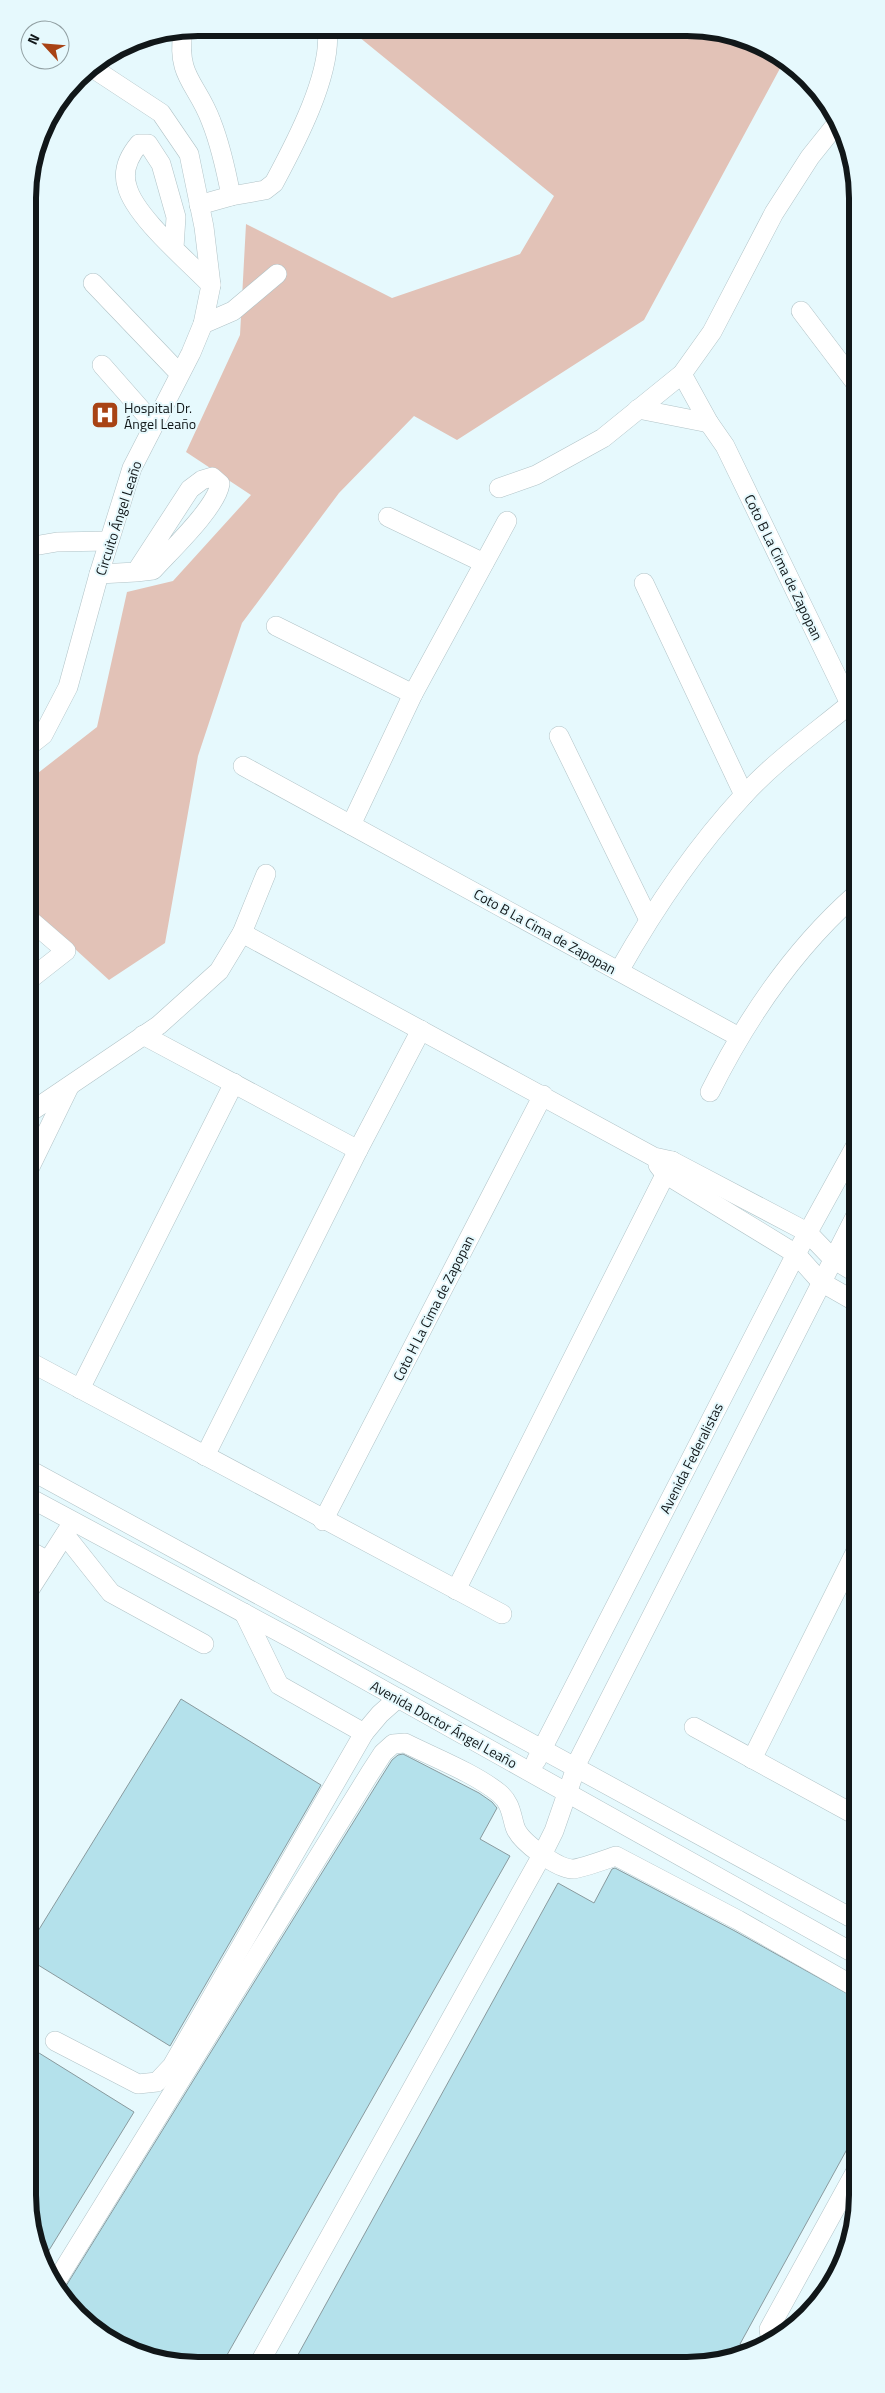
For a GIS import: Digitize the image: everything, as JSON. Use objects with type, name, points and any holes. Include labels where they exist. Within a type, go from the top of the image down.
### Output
[{"type":"street","points":[[199,204],[265,190],[274,183],[307,117],[329,42],[328,36]]},
{"type":"street","points":[[182,38],[180,52],[188,79],[210,118],[224,159],[231,196]]},
{"type":"street","name":"Circuito Ángel Leaño","points":[[37,740],[43,735],[68,687],[108,542],[132,468],[191,353],[203,324],[211,286],[199,204],[189,154],[161,113],[98,72]]},
{"type":"street","points":[[499,488],[536,475],[603,438],[682,374],[712,332],[774,213],[810,157],[833,129]]},
{"type":"street","points":[[174,248],[176,218],[161,164],[148,144],[139,144],[130,156],[126,169],[126,185],[134,204],[174,248],[211,286]]},
{"type":"street","points":[[203,324],[233,311],[277,274]]},
{"type":"street","points":[[93,283],[179,374]]},
{"type":"street","points":[[801,311],[849,374]]},
{"type":"street","points":[[102,365],[153,424]]},
{"type":"street","name":"Coto B La Cima de Zapopan","points":[[682,374],[709,423],[725,446],[849,700]]},
{"type":"street","points":[[638,409],[709,423]]},
{"type":"street","points":[[99,574],[136,572],[153,570],[204,513],[218,494],[220,484],[212,477],[202,480],[190,489],[136,572]]},
{"type":"street","points":[[388,517],[484,563]]},
{"type":"street","points":[[351,825],[413,694],[506,521]]},
{"type":"street","points":[[37,545],[57,542],[108,542]]},
{"type":"street","points":[[644,583],[744,795]]},
{"type":"street","points":[[276,626],[413,694]]},
{"type":"street","points":[[619,971],[648,918],[694,856],[744,795],[849,712]]},
{"type":"street","points":[[559,736],[648,918]]},
{"type":"street","name":"Coto B La Cima de Zapopan","points":[[243,766],[739,1037]]},
{"type":"street","points":[[37,1108],[159,1025],[219,971],[242,933],[266,874]]},
{"type":"street","points":[[710,1092],[739,1037],[788,966],[816,933],[849,901]]},
{"type":"street","points":[[37,926],[66,951],[37,974]]},
{"type":"street","points":[[242,933],[543,1095],[664,1164],[807,1232],[833,1259],[848,1268]]},
{"type":"street","points":[[205,1456],[358,1150],[421,1030]]},
{"type":"street","points":[[143,1035],[358,1150]]},
{"type":"street","points":[[80,1389],[234,1083]]},
{"type":"street","points":[[37,1154],[70,1085]]},
{"type":"street","name":"Coto H La Cima de Zapopan","points":[[323,1521],[543,1095]]},
{"type":"street","name":"Avenida Federalistas","points":[[530,1773],[807,1232],[849,1158]]},
{"type":"street","points":[[664,1164],[796,1254],[821,1282],[848,1298]]},
{"type":"street","points":[[456,1590],[664,1164]]},
{"type":"street","points":[[263,2357],[542,1855],[554,1831],[575,1768],[848,1229]]},
{"type":"street","points":[[36,1365],[323,1521],[502,1614]]},
{"type":"street","name":"Avenida Doctor Ángel Leaño","points":[[36,1474],[848,1917]]},
{"type":"street","points":[[36,1580],[85,1501]]},
{"type":"street","name":"Avenida Doctor Ángel Leaño","points":[[36,1503],[69,1528],[244,1613],[848,1949]]},
{"type":"street","points":[[69,1528],[111,1593],[204,1644]]},
{"type":"street","points":[[36,1555],[48,1562]]},
{"type":"street","points":[[752,1759],[848,1566]]},
{"type":"street","points":[[244,1613],[279,1685],[364,1732]]},
{"type":"street","points":[[55,2041],[138,2084],[157,2082],[172,2066],[364,1732],[398,1698]]},
{"type":"street","points":[[694,1727],[848,1811]]},
{"type":"street","points":[[59,2277],[365,1781],[383,1753],[394,1744],[405,1743],[488,1785],[501,1795],[510,1806],[515,1828],[520,1838],[542,1855],[572,1868],[616,1856],[738,1920],[848,1983]]},
{"type":"street","points":[[764,1903],[778,1878]]},
{"type":"street","points":[[770,2334],[769,2329],[848,2185]]},
{"type":"shaded area","points":[[358,36],[686,36],[718,39],[738,45],[758,53],[781,67],[644,320],[457,440],[414,416],[339,493],[242,623],[198,756],[165,943],[109,980],[37,914],[37,774],[97,727],[127,592],[173,581],[251,495],[186,452],[240,335],[246,224],[392,298],[520,254],[554,196]]},
{"type":"building","points":[[181,1699],[321,1785],[170,2046],[36,1964],[36,1934]]},
{"type":"building","points":[[403,1754],[479,1793],[492,1802],[497,1808],[480,1839],[510,1856],[226,2357],[167,2354],[127,2340],[108,2329],[92,2316],[65,2287],[392,1760],[398,1755]]},
{"type":"building","points":[[615,1868],[733,1930],[848,1994],[848,2147],[740,2344],[743,2346],[718,2354],[686,2357],[297,2357],[558,1883],[594,1903],[612,1869]]},
{"type":"building","points":[[36,2051],[134,2112],[48,2253],[39,2226],[36,2194]]},
{"type":"place","name":"Hospital Dr. Ángel Leaño","points":[[105,415]]}]
